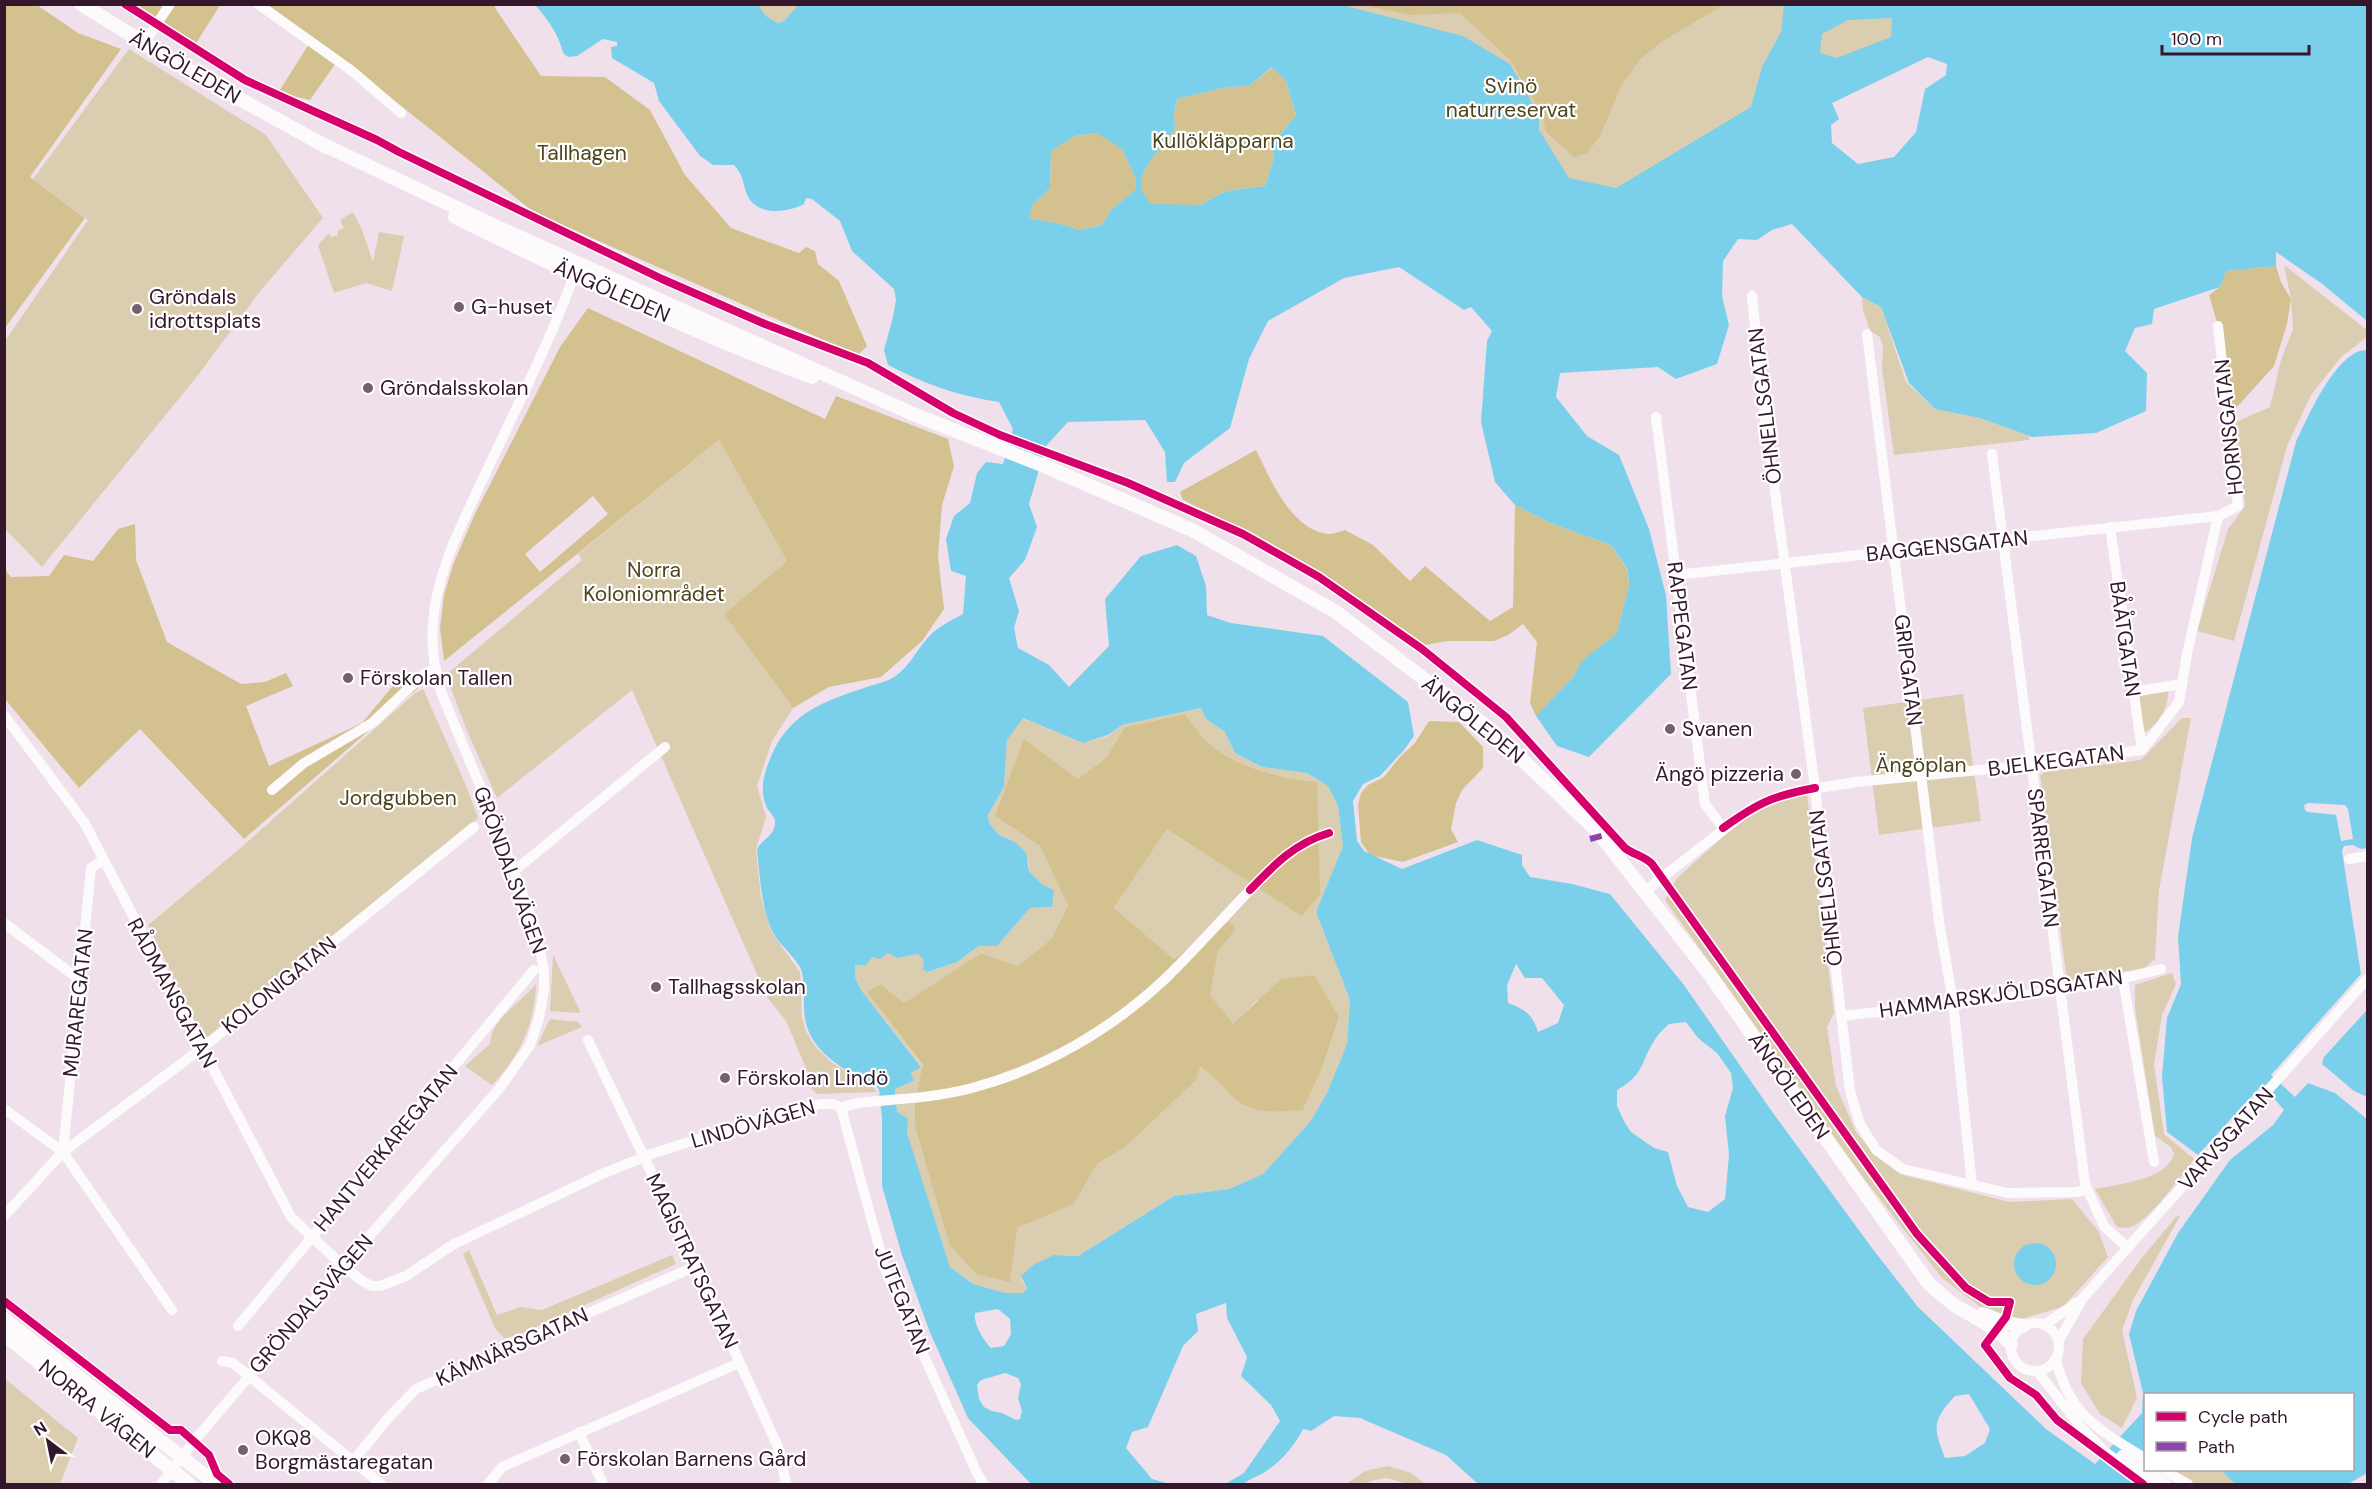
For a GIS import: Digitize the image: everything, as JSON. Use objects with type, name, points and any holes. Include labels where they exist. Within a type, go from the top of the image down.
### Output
[{"type":"main road","name":"ÄNGÖLEDEN","points":[[81,4],[206,80],[322,144],[576,269],[913,414],[1042,465],[1192,530],[1336,612],[1490,729],[1598,832],[1710,975],[1929,1284],[1954,1305],[1997,1330],[2011,1344]]},
{"type":"main road","name":"ÄNGÖLEDEN","points":[[1922,1272],[1980,1312],[2003,1322],[2023,1326]]},
{"type":"main road","name":"NORRA VÄGEN","points":[[4,1319],[216,1485]]},
{"type":"main road","name":"NORRA VÄGEN","points":[[4,1334],[88,1400],[189,1485]]},
{"type":"street","points":[[144,43],[170,4]]},
{"type":"street","points":[[258,4],[352,71],[401,113]]},
{"type":"street","name":"GRÖNDALSVÄGEN","points":[[161,1485],[181,1457],[343,1266],[499,1089],[521,1059],[539,1018],[543,996],[542,951],[514,869],[441,692],[436,668],[433,625],[442,574],[456,537],[560,312],[576,269]]},
{"type":"street","name":"ÖHNELLSGATAN","points":[[1752,296],[1815,788],[1850,1091],[1860,1124],[1876,1150],[1903,1168],[2008,1194],[2087,1190]]},
{"type":"street","name":"HORNSGATAN","points":[[2218,326],[2238,506],[2218,516]]},
{"type":"street","name":"GRIPGATAN","points":[[1867,334],[1939,921],[1953,1002],[1972,1185]]},
{"type":"street","name":"RAPPEGATAN","points":[[1656,417],[1705,804],[1723,828]]},
{"type":"street","name":"SPARREGATAN","points":[[1992,454],[2080,1153],[2087,1190],[2104,1226],[2128,1248]]},
{"type":"street","points":[[2142,750],[2179,702],[2218,516]]},
{"type":"street","name":"BAGGENSGATAN","points":[[1676,575],[2218,516]]},
{"type":"street","name":"BÅÅTGATAN","points":[[2110,527],[2142,750]]},
{"type":"street","points":[[272,790],[304,763],[372,723],[424,674],[436,668]]},
{"type":"street","points":[[2133,692],[2181,684]]},
{"type":"street","name":"RÅDMANSGATAN","points":[[4,715],[84,822],[291,1217],[343,1266],[372,1286],[395,1281],[421,1267],[453,1244],[587,1181]]},
{"type":"street","points":[[514,869],[665,747]]},
{"type":"street","name":"BJELKEGATAN","points":[[1645,891],[1723,828],[1754,806],[1771,798],[1815,788],[2031,765],[2142,750]]},
{"type":"street","name":"KOLONIGATAN","points":[[4,1216],[63,1152],[201,1049],[474,827]]},
{"type":"street","points":[[2349,859],[2367,856]]},
{"type":"street","name":"MURAREGATAN","points":[[63,1152],[92,868],[103,860]]},
{"type":"street","name":"LINDÖVÄGEN","points":[[587,1181],[644,1157],[762,1119],[812,1106],[834,1104],[841,1108],[857,1103],[957,1092],[999,1081],[1097,1033],[1164,980],[1250,890]]},
{"type":"street","points":[[4,923],[80,980]]},
{"type":"street","name":"HAMMARSKJÖLDSGATAN","points":[[1841,1016],[2060,990],[2123,979],[2161,969]]},
{"type":"street","name":"HANTVERKAREGATAN","points":[[238,1326],[534,970]]},
{"type":"street","name":"VARVSGATAN","points":[[2059,1340],[2083,1298],[2256,1106],[2367,978]]},
{"type":"street","points":[[2123,979],[2154,1162]]},
{"type":"street","name":"MAGISTRATSGATAN","points":[[588,1041],[696,1266],[778,1447],[786,1485]]},
{"type":"street","name":"JUTEGATAN","points":[[841,1108],[886,1272],[984,1485]]},
{"type":"street","points":[[4,1109],[63,1152],[172,1310]]},
{"type":"street","name":"KÄMNÄRSGATAN","points":[[353,1461],[416,1389],[696,1266]]},
{"type":"street","name":"VARVSGATAN","points":[[2044,1325],[2083,1298]]},
{"type":"street","name":"ÄNGÖLEDEN","points":[[2023,1326],[2031,1323],[2044,1325]]},
{"type":"street","points":[[2044,1325],[2053,1331],[2059,1340]]},
{"type":"street","points":[[2011,1344],[2015,1334],[2023,1326]]},
{"type":"street","name":"ÄNGÖLEDEN","points":[[2059,1340],[2056,1359],[2066,1392],[2108,1445],[2144,1471]]},
{"type":"street","name":"ÄNGÖLEDEN","points":[[2011,1344],[2012,1355],[2018,1364],[2027,1370],[2037,1371],[2091,1437],[2144,1459]]},
{"type":"street","points":[[2037,1371],[2048,1368],[2056,1359]]},
{"type":"street","points":[[222,1361],[233,1363],[381,1485]]},
{"type":"street","points":[[488,1485],[502,1467],[739,1363]]},
{"type":"street","points":[[579,1432],[603,1485]]},
{"type":"street","name":"ÄNGÖLEDEN","points":[[2154,1478],[2166,1485]]},
{"type":"street","name":"ÄNGÖLEDEN","points":[[2154,1478],[2188,1485]]},
{"type":"green space","points":[[5,4],[37,5],[78,33],[121,49],[30,177],[85,218],[5,328]]},
{"type":"green space","points":[[1723,4],[1661,42],[1640,59],[1620,88],[1600,136],[1587,153],[1574,157],[1546,132],[1543,117],[1511,61],[1460,13],[1410,15],[1362,5]]},
{"type":"green space","points":[[138,5],[220,5],[195,45]]},
{"type":"green space","name":"Tallhagen","points":[[256,5],[495,5],[541,76],[605,77],[650,110],[685,175],[731,228],[799,253],[806,247],[815,251],[818,264],[839,281],[867,346],[858,355],[535,213],[340,57],[310,100],[278,93],[309,44]]},
{"type":"green space","points":[[758,5],[799,5],[784,21],[777,23],[766,16]]},
{"type":"green space","name":"Svinö naturreservat","points":[[1342,5],[1952,5],[1648,188],[1462,192]]},
{"type":"green space","name":"Gröndals idrottsplats","points":[[129,49],[266,135],[323,218],[261,290],[199,374],[42,567],[5,529],[5,341],[88,220],[33,179]]},
{"type":"green space","name":"Kullökläpparna","points":[[1273,67],[1286,81],[1296,115],[1272,145],[1274,158],[1265,186],[1226,191],[1200,205],[1151,205],[1141,188],[1141,181],[1153,157],[1175,129],[1174,113],[1177,99],[1227,87],[1249,86]]},
{"type":"green space","name":"Kullökläpparna","points":[[1098,133],[1122,149],[1136,179],[1135,190],[1111,210],[1102,225],[1079,230],[1028,218],[1032,205],[1050,188],[1051,151],[1075,136]]},
{"type":"green space","points":[[353,212],[373,262],[379,232],[404,236],[392,291],[366,283],[334,293],[318,245],[329,233],[331,237],[338,235],[337,231],[344,228],[340,220]]},
{"type":"green space","points":[[2284,265],[2367,330],[2367,337],[2341,357],[2311,395],[2287,446],[2234,641],[2197,631],[2228,529],[2245,506],[2236,422],[2270,407],[2281,360],[2293,329],[2291,299]]},
{"type":"green space","points":[[2276,266],[2281,282],[2291,299],[2287,324],[2274,366],[2228,417],[2218,326],[2209,295],[2220,287],[2225,271]]},
{"type":"green space","points":[[1862,297],[1881,307],[1906,382],[1935,409],[1980,418],[2029,436],[2029,440],[1894,455],[1882,369],[1883,347],[1880,337],[1870,331],[1863,310]]},
{"type":"green space","points":[[588,308],[825,419],[836,396],[948,439],[954,466],[942,505],[938,556],[944,609],[922,641],[881,677],[829,687],[793,708],[724,614],[787,561],[719,440],[444,661],[440,628],[444,595],[453,565],[474,516],[560,347]],"holes":[[[593,496],[608,514],[540,572],[525,554]]]},
{"type":"green space","name":"Norra Koloniområdet","points":[[719,440],[787,561],[724,614],[793,708],[772,741],[757,786],[766,817],[756,849],[761,898],[772,933],[800,972],[802,1017],[806,1031],[814,1045],[831,1062],[877,1092],[817,1094],[799,1076],[808,1073],[786,1021],[767,997],[632,690],[497,798],[467,731],[446,675],[582,560],[578,554]]},
{"type":"green space","points":[[1256,450],[1283,501],[1302,523],[1327,534],[1345,530],[1373,545],[1410,581],[1425,566],[1490,621],[1513,607],[1515,505],[1553,524],[1611,545],[1628,571],[1629,586],[1617,633],[1583,661],[1573,677],[1536,716],[1530,703],[1537,642],[1523,624],[1508,635],[1494,641],[1448,641],[1425,645],[1267,541],[1183,500],[1180,492]]},
{"type":"green space","points":[[135,524],[136,560],[167,642],[241,684],[265,682],[286,673],[293,686],[246,706],[269,766],[362,723],[406,670],[418,688],[244,839],[140,729],[79,788],[5,699],[4,569],[11,577],[49,576],[64,555],[93,561],[118,529]]},
{"type":"green space","name":"Jordgubben","points":[[423,689],[478,818],[210,1036],[203,1038],[148,925],[244,845],[415,693]]},
{"type":"green space","points":[[2168,689],[2167,701],[2162,714],[2145,732],[2142,729],[2138,697],[2141,694]]},
{"type":"green space","name":"Ängöplan","points":[[1963,694],[1981,821],[1879,835],[1863,708]]},
{"type":"green space","points":[[1201,708],[1206,719],[1224,731],[1235,753],[1262,767],[1307,773],[1328,786],[1338,806],[1343,846],[1316,912],[1350,1000],[1347,1044],[1327,1093],[1310,1122],[1263,1174],[1229,1189],[1174,1196],[1078,1256],[1054,1255],[1021,1279],[1027,1288],[1023,1293],[1006,1293],[973,1284],[950,1267],[906,1132],[908,1118],[897,1112],[895,1089],[914,1081],[911,1073],[921,1066],[861,990],[855,977],[855,964],[860,965],[873,957],[887,953],[897,958],[917,954],[923,958],[929,972],[957,962],[979,946],[997,946],[1030,908],[1052,907],[1043,885],[1029,871],[1029,863],[1015,842],[999,835],[989,823],[988,815],[1004,787],[1007,740],[1022,718],[1083,743],[1108,736],[1122,725]],"holes":[[[1185,714],[1203,737],[1227,756],[1277,776],[1317,782],[1167,829],[1114,908],[1174,959],[1229,923],[1236,929],[1218,950],[1210,995],[1233,1025],[1257,1000],[1339,1017],[1322,1068],[1303,1110],[1245,1106],[1211,1073],[1200,1067],[1124,1148],[1097,1164],[1074,1204],[1017,1228],[949,1244],[915,1127],[915,1100],[923,1066],[867,992],[881,984],[904,1003],[981,953],[1018,966],[1051,939],[1068,906],[1040,846],[995,816],[1078,779],[1106,758],[1125,727]]]},
{"type":"green space","points":[[1185,714],[1212,746],[1227,756],[1277,776],[1317,782],[1320,894],[1302,916],[1167,829],[1114,908],[1174,959],[1229,922],[1236,929],[1218,951],[1210,995],[1233,1024],[1281,979],[1314,975],[1339,1017],[1322,1068],[1303,1110],[1274,1111],[1253,1109],[1240,1103],[1213,1076],[1200,1067],[1196,1080],[1124,1148],[1097,1164],[1074,1204],[1017,1228],[1010,1282],[976,1274],[949,1244],[915,1127],[915,1100],[923,1065],[867,992],[881,984],[904,1003],[981,953],[1018,966],[1051,939],[1068,906],[1040,846],[995,816],[1024,739],[1078,779],[1106,758],[1125,727]]},
{"type":"green space","points":[[2182,718],[2191,718],[2159,890],[2155,959],[2144,968],[2067,981],[2040,775],[2045,772],[2141,760]]},
{"type":"green space","points":[[1429,721],[1459,722],[1483,747],[1483,768],[1462,790],[1456,803],[1451,829],[1458,842],[1403,862],[1370,855],[1361,842],[1358,805],[1361,793],[1368,785],[1384,777],[1415,743]]},
{"type":"green space","points":[[1807,793],[1834,1013],[1827,1027],[1836,1086],[1856,1132],[1876,1156],[1900,1174],[2009,1202],[2072,1199],[2099,1232],[2108,1257],[2063,1307],[2021,1319],[1990,1314],[1942,1278],[1865,1180],[1665,900],[1676,879],[1756,807]]},
{"type":"green space","points":[[553,955],[580,1011],[580,1013],[550,1011]]},
{"type":"green space","points":[[2172,973],[2176,984],[2162,1015],[2154,1065],[2164,1134],[2194,1159],[2144,1219],[2127,1228],[2117,1227],[2095,1189],[2128,1183],[2152,1175],[2170,1163],[2174,1154],[2171,1147],[2155,1136],[2135,1008],[2135,985]]},
{"type":"green space","points":[[536,984],[533,1013],[524,1039],[511,1063],[492,1085],[465,1066],[490,1044],[501,1019]]},
{"type":"green space","points":[[550,1019],[578,1022],[582,1027],[537,1046]]},
{"type":"green space","points":[[2180,1216],[2133,1300],[2122,1330],[2137,1398],[2122,1428],[2100,1414],[2081,1383],[2083,1339],[2141,1259],[2176,1217]]},
{"type":"green space","points":[[469,1250],[497,1315],[520,1307],[542,1310],[672,1255],[676,1264],[518,1335],[504,1338],[496,1330],[463,1254]]},
{"type":"green space","points":[[5,1379],[78,1438],[60,1484],[5,1484]]},
{"type":"green space","points":[[1388,1466],[1411,1473],[1426,1484],[1407,1484],[1387,1478],[1364,1484],[1346,1484],[1365,1471]]},
{"type":"green space","points":[[2164,1471],[2223,1471],[2231,1481],[2237,1484],[2188,1484]]},
{"type":"water","points":[[799,4],[1342,5],[1463,36],[1510,64],[1539,115],[1539,130],[1569,178],[1616,188],[1751,107],[1762,67],[1781,32],[1784,5],[2367,5],[2367,321],[2321,283],[2276,252],[2276,266],[2226,271],[2220,287],[2154,309],[2152,324],[2135,328],[2125,351],[2147,373],[2146,411],[2096,433],[2032,437],[1980,418],[1935,409],[1909,383],[1881,307],[1862,297],[1792,224],[1772,230],[1757,240],[1738,239],[1723,261],[1722,296],[1729,325],[1717,364],[1676,379],[1658,367],[1560,373],[1556,397],[1587,436],[1619,455],[1649,529],[1666,595],[1671,674],[1589,757],[1557,746],[1536,716],[1573,677],[1582,661],[1617,633],[1629,586],[1628,570],[1611,545],[1553,524],[1515,505],[1495,482],[1481,422],[1487,341],[1492,331],[1471,307],[1464,310],[1399,267],[1344,278],[1268,321],[1249,359],[1230,428],[1184,463],[1175,482],[1167,482],[1165,452],[1145,420],[1068,422],[1046,446],[1029,504],[1037,527],[1025,560],[1009,578],[1019,611],[1014,628],[1018,648],[1049,665],[1069,687],[1109,646],[1105,599],[1141,556],[1177,545],[1196,556],[1206,586],[1207,615],[1231,623],[1323,636],[1408,702],[1414,736],[1380,776],[1363,784],[1353,801],[1357,841],[1364,851],[1402,869],[1477,840],[1522,855],[1522,865],[1530,877],[1572,884],[1610,894],[1684,985],[1773,1113],[1918,1307],[2046,1429],[2095,1464],[2142,1413],[2143,1393],[2129,1334],[2136,1311],[2178,1233],[2230,1160],[2273,1125],[2284,1110],[2262,1085],[2198,1155],[2167,1132],[2162,1077],[2167,1018],[2181,984],[2178,937],[2192,838],[2296,442],[2315,403],[2334,373],[2356,353],[2367,350],[2367,848],[2344,846],[2342,851],[2361,974],[2271,1075],[2295,1097],[2308,1083],[2335,1093],[2367,1119],[2367,1473],[2348,1484],[2237,1484],[2231,1481],[2223,1471],[2354,1471],[2354,1393],[2144,1393],[2144,1471],[2157,1471],[2143,1484],[1478,1484],[1446,1455],[1360,1418],[1334,1416],[1311,1431],[1303,1429],[1287,1453],[1265,1472],[1244,1484],[1225,1484],[1244,1473],[1280,1421],[1271,1405],[1241,1376],[1247,1357],[1227,1318],[1226,1303],[1196,1314],[1198,1331],[1183,1346],[1148,1427],[1132,1432],[1126,1448],[1152,1479],[1170,1484],[1031,1484],[968,1418],[929,1330],[902,1255],[882,1186],[882,1118],[879,1090],[832,1060],[815,1042],[809,1031],[805,1019],[802,972],[797,962],[775,936],[768,921],[757,849],[772,832],[775,824],[774,817],[764,801],[765,773],[773,752],[790,726],[825,702],[894,677],[906,667],[922,644],[934,632],[963,614],[966,576],[951,571],[946,539],[954,516],[970,503],[977,473],[986,462],[1003,464],[1013,429],[999,402],[942,388],[888,365],[884,350],[896,300],[894,289],[852,251],[840,221],[812,199],[806,198],[804,204],[791,209],[776,211],[755,205],[750,200],[734,165],[713,165],[700,156],[659,101],[654,83],[612,58],[611,47],[617,46],[617,42],[603,39],[577,56],[568,57],[563,53],[552,27],[535,5],[758,5],[766,16],[778,23],[784,21]],"holes":[[[1892,18],[1891,37],[1837,58],[1820,53],[1822,34],[1848,20]],[[1928,57],[1947,64],[1946,75],[1925,89],[1916,132],[1894,157],[1858,164],[1832,143],[1831,125],[1839,119],[1832,103]],[[1272,67],[1286,81],[1296,115],[1272,145],[1274,158],[1265,186],[1226,191],[1200,205],[1151,204],[1141,188],[1141,181],[1153,157],[1175,129],[1174,113],[1177,99],[1227,87],[1249,86]],[[1097,133],[1122,149],[1136,179],[1135,190],[1111,210],[1102,225],[1079,230],[1029,218],[1032,205],[1050,188],[1051,151],[1075,136]],[[1201,708],[1206,719],[1224,731],[1235,753],[1262,767],[1307,773],[1328,786],[1338,806],[1343,846],[1316,912],[1350,1000],[1347,1044],[1327,1093],[1310,1122],[1263,1174],[1229,1189],[1174,1196],[1078,1256],[1054,1255],[1033,1265],[1021,1276],[1027,1288],[1023,1293],[1006,1293],[973,1284],[950,1267],[907,1133],[908,1118],[897,1112],[895,1089],[914,1081],[911,1073],[921,1067],[861,990],[855,977],[855,965],[866,965],[872,957],[880,959],[887,953],[897,958],[917,954],[923,958],[922,969],[928,972],[957,962],[979,946],[997,946],[1030,908],[1052,907],[1054,890],[1043,885],[1029,871],[1026,853],[1015,842],[999,835],[989,823],[988,815],[1004,787],[1007,740],[1023,718],[1083,743],[1108,735],[1122,725]],[[2308,803],[2345,805],[2348,809],[2353,839],[2341,841],[2336,815],[2308,812],[2304,805]],[[1516,964],[1525,978],[1542,978],[1564,1005],[1558,1023],[1538,1032],[1528,1013],[1508,1003],[1507,985]],[[1686,1022],[1698,1038],[1717,1053],[1731,1073],[1733,1088],[1725,1116],[1729,1155],[1725,1199],[1708,1212],[1688,1207],[1677,1186],[1668,1152],[1654,1148],[1631,1132],[1617,1106],[1617,1090],[1638,1073],[1657,1036],[1669,1024]],[[998,1309],[1010,1319],[1011,1334],[1004,1346],[991,1348],[982,1336],[975,1313]],[[1005,1373],[1018,1378],[1021,1384],[1018,1398],[1022,1411],[1020,1419],[1016,1420],[984,1407],[979,1399],[977,1385],[981,1380]],[[1969,1394],[1990,1429],[1985,1443],[1965,1456],[1945,1458],[1938,1439],[1937,1425],[1942,1412],[1955,1396]]]},
{"type":"water","points":[[2367,1010],[2368,1095],[2365,1096],[2354,1091],[2322,1064],[2324,1057]]},
{"type":"water","points":[[2035,1243],[2050,1249],[2056,1264],[2050,1279],[2035,1285],[2020,1279],[2014,1264],[2020,1249]]},
{"type":"marked path","points":[[1590,839],[1616,832]]},
{"type":"cycle path","points":[[125,4],[245,80],[377,140],[662,279],[765,324],[868,363],[953,413],[1000,435],[1128,483],[1243,534],[1319,577],[1422,649],[1506,717],[1625,848],[1652,864],[1917,1234],[1966,1288],[1989,1302],[2010,1302],[2006,1317],[1985,1345],[2010,1378],[2036,1395],[2057,1420],[2143,1484]]},
{"type":"cycle path","points":[[1723,828],[1766,802],[1787,794],[1815,788]]},
{"type":"cycle path","points":[[1250,890],[1295,849],[1329,833]]},
{"type":"cycle path","points":[[4,1301],[170,1430],[181,1430],[209,1455],[217,1474],[229,1484]]},
{"type":"place","name":"G-huset","points":[[459,307]]},
{"type":"place","name":"Gröndals idrottsplats","points":[[137,309]]},
{"type":"place","name":"Gröndalsskolan","points":[[368,388]]},
{"type":"place","name":"Förskolan Tallen","points":[[348,678]]},
{"type":"place","name":"Svanen","points":[[1670,729]]},
{"type":"place","name":"Ängö pizzeria","points":[[1796,774]]},
{"type":"place","name":"Tallhagsskolan","points":[[656,987]]},
{"type":"place","name":"Förskolan Lindö","points":[[725,1078]]},
{"type":"place","name":"OKQ8 Borgmästaregatan","points":[[243,1450]]},
{"type":"place","name":"Förskolan Barnens Gård","points":[[565,1459]]}]
